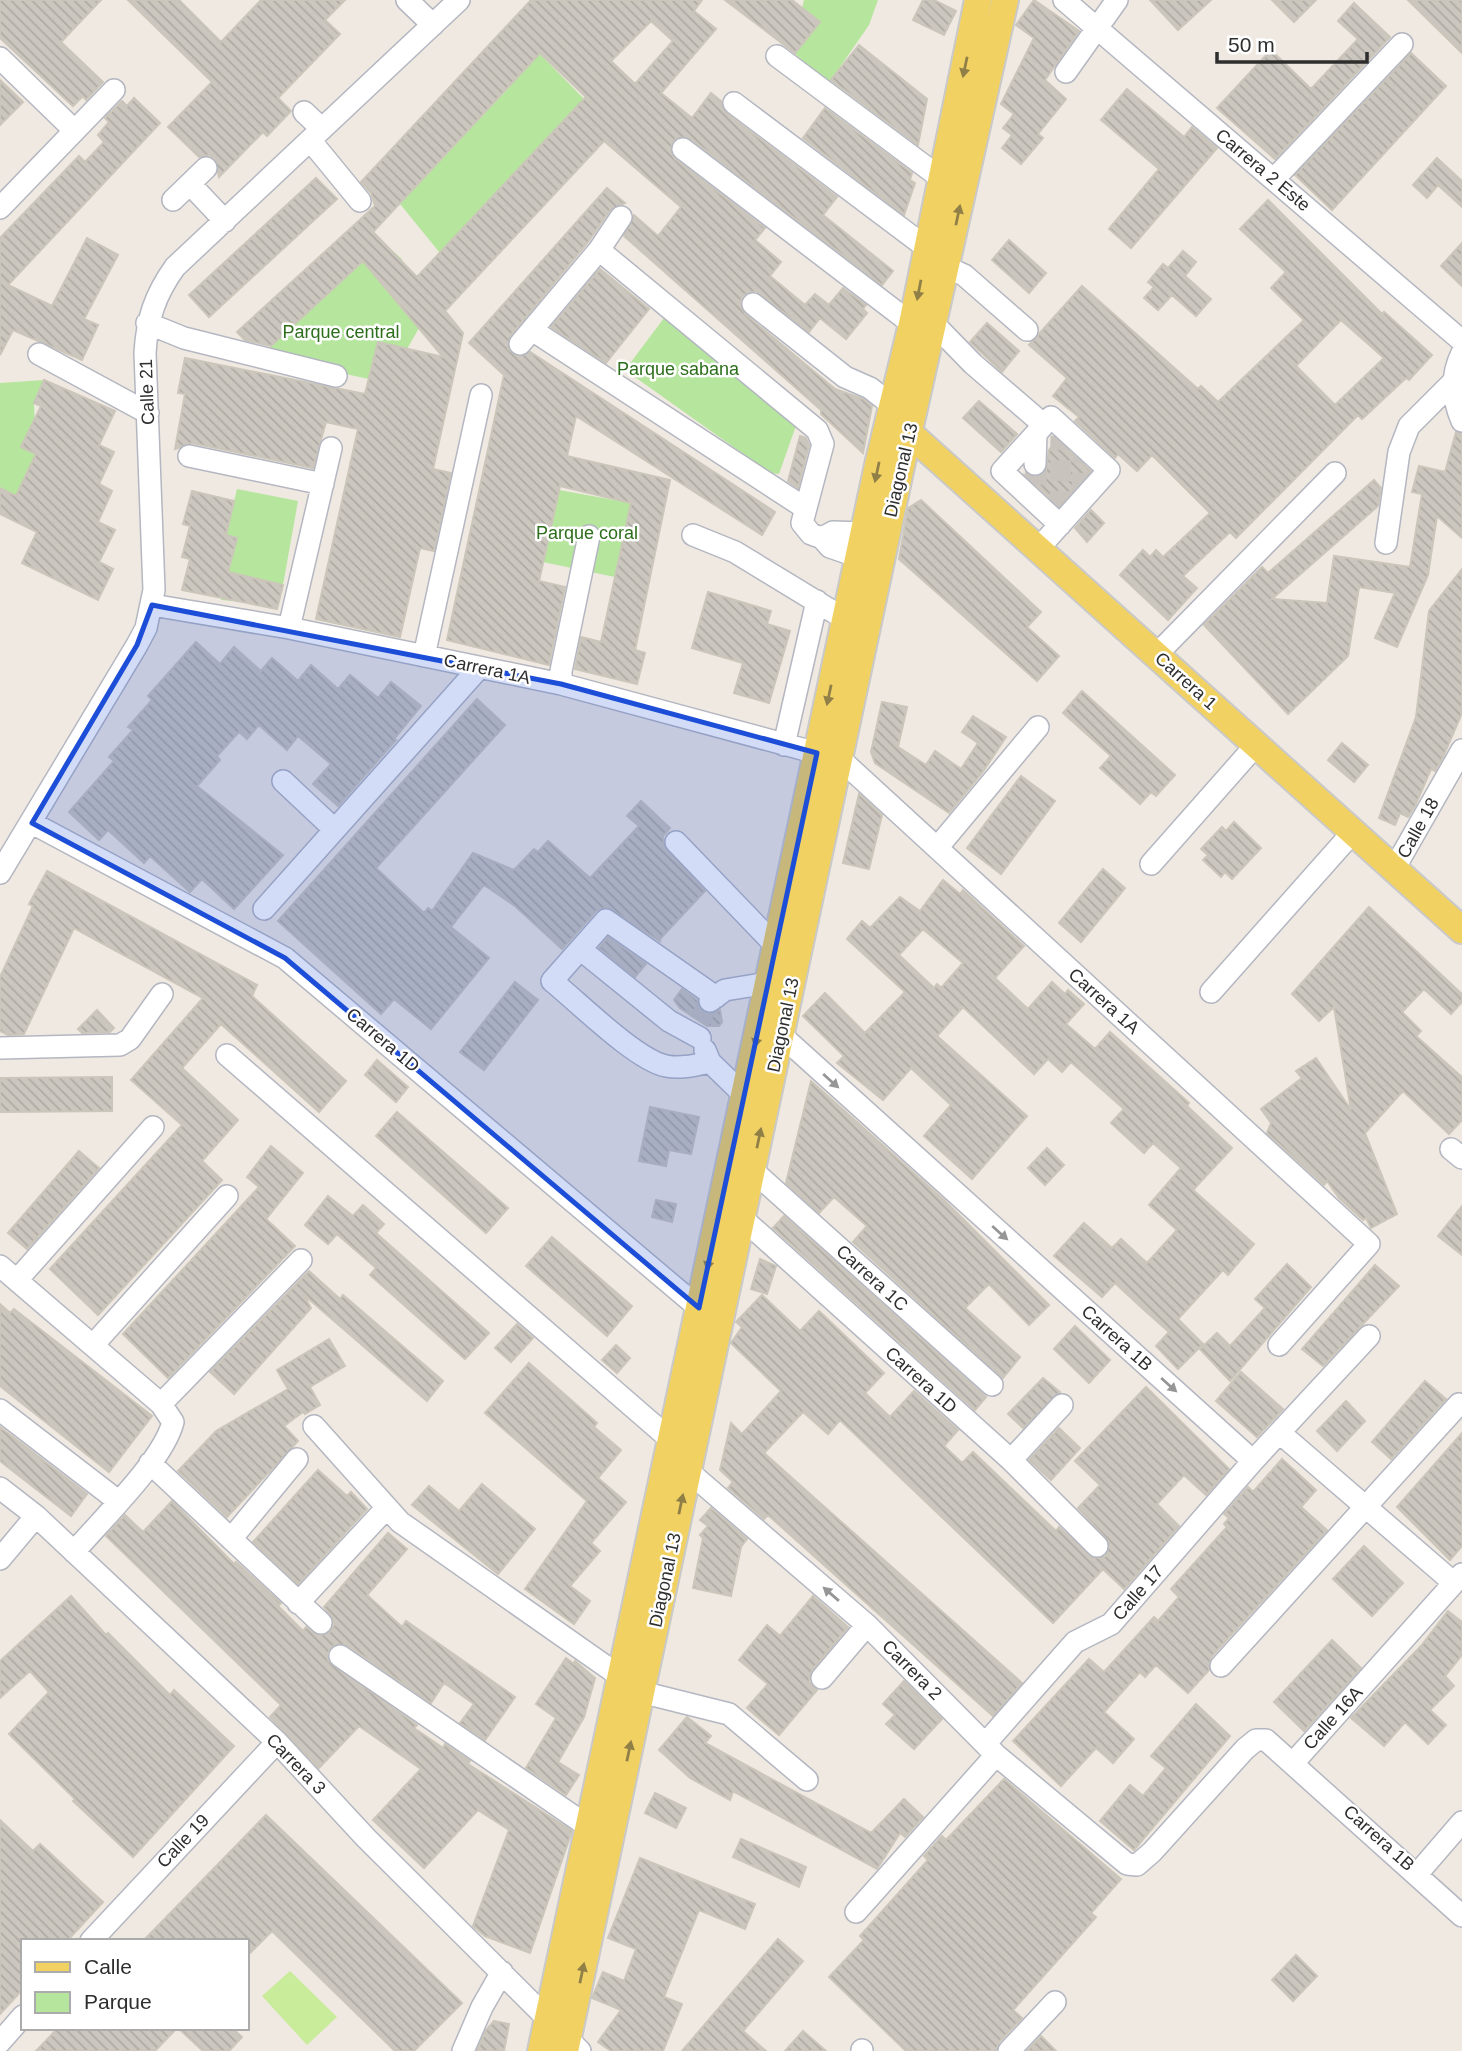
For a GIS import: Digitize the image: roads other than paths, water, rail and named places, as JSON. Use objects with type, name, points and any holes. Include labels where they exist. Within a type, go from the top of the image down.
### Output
[{"type":"main road","name":"Diagonal 13","points":[[571,2047],[671,1440],[776,946],[828,756],[922,377],[927,248],[978,0]]},
{"type":"main road","name":"Diagonal 13","points":[[541,2051],[589,1827],[631,1685],[688,1471],[781,1035],[828,756],[845,619],[861,545],[893,406],[946,267],[1005,0]]},
{"type":"main road","name":"Carrera 1","points":[[893,406],[898,423],[1462,930]]},
{"type":"street","points":[[407,0],[433,25]]},
{"type":"street","name":"Calle 21","points":[[0,873],[137,645],[152,606],[147,323],[162,286],[175,267],[459,0]]},
{"type":"street","name":"Carrera 2 Este","points":[[1063,0],[1462,341]]},
{"type":"street","points":[[1066,72],[1117,0]]},
{"type":"street","points":[[1273,179],[1402,44]]},
{"type":"street","points":[[777,57],[942,179]]},
{"type":"street","points":[[0,58],[74,130]]},
{"type":"street","points":[[0,208],[114,90]]},
{"type":"street","points":[[734,103],[927,248]]},
{"type":"street","points":[[304,112],[360,201]]},
{"type":"street","points":[[683,149],[923,324],[1050,430],[1109,470],[1060,518],[1038,549]]},
{"type":"street","points":[[173,200],[206,168]]},
{"type":"street","points":[[190,184],[225,221]]},
{"type":"street","points":[[621,217],[599,250],[526,337],[805,508]]},
{"type":"street","points":[[599,250],[817,430],[823,444],[805,508],[804,529],[822,538],[833,532],[861,545]]},
{"type":"street","points":[[946,267],[964,275],[1027,330]]},
{"type":"street","points":[[753,304],[845,377],[870,388],[893,406]]},
{"type":"street","points":[[147,323],[184,338],[336,376]]},
{"type":"street","points":[[1462,353],[1453,382],[1456,407],[1462,421]]},
{"type":"street","points":[[39,355],[148,413]]},
{"type":"street","points":[[922,377],[930,365],[941,358],[955,356],[973,364]]},
{"type":"street","points":[[1386,543],[1399,452],[1409,426],[1453,382]]},
{"type":"street","points":[[424,656],[481,394]]},
{"type":"street","points":[[1035,464],[1050,430]]},
{"type":"street","points":[[1050,430],[1002,471],[1060,518]]},
{"type":"street","points":[[289,628],[331,448]]},
{"type":"street","points":[[189,456],[323,484]]},
{"type":"street","points":[[1156,655],[1335,473]]},
{"type":"street","points":[[693,535],[735,552],[845,619]]},
{"type":"street","points":[[561,684],[561,671],[589,536]]},
{"type":"street","points":[[784,745],[817,601]]},
{"type":"street","name":"Carrera 1A","points":[[152,606],[289,628],[561,684],[828,756],[937,848],[1369,1244],[1279,1345]]},
{"type":"street","points":[[264,909],[479,668]]},
{"type":"street","points":[[937,848],[1038,727]]},
{"type":"street","points":[[1151,864],[1256,745]]},
{"type":"street","name":"Calle 18","points":[[1395,869],[1462,750]]},
{"type":"street","points":[[283,781],[334,828]]},
{"type":"street","name":"Carrera 1D","points":[[32,823],[285,958],[699,1308]]},
{"type":"street","points":[[1211,992],[1353,832]]},
{"type":"street","points":[[676,842],[776,946]]},
{"type":"street","points":[[710,1062],[675,1067],[647,1059],[552,981],[606,920],[713,999],[725,990],[768,983]]},
{"type":"street","points":[[580,950],[669,1021],[700,1029],[710,1062],[744,1095]]},
{"type":"street","points":[[0,1048],[120,1045],[130,1039],[162,994]]},
{"type":"street","name":"Carrera 1B","points":[[781,1035],[1253,1461]]},
{"type":"street","points":[[228,1055],[671,1440]]},
{"type":"street","points":[[17,1280],[153,1127]]},
{"type":"street","name":"Carrera 1C","points":[[752,1170],[992,1385]]},
{"type":"street","points":[[94,1344],[227,1196]]},
{"type":"street","name":"Carrera 1D","points":[[742,1218],[1011,1460],[1097,1546]]},
{"type":"street","points":[[161,1404],[301,1261]]},
{"type":"street","points":[[0,1266],[161,1404],[173,1422],[169,1438],[150,1463],[74,1552]]},
{"type":"street","points":[[1253,1461],[1369,1336]]},
{"type":"street","points":[[1221,1666],[1459,1404]]},
{"type":"street","points":[[1011,1460],[1062,1405]]},
{"type":"street","points":[[0,1410],[118,1501]]},
{"type":"street","points":[[314,1426],[400,1522],[631,1685],[729,1714],[807,1780]]},
{"type":"street","points":[[1280,1433],[1366,1506],[1458,1578]]},
{"type":"street","points":[[231,1539],[297,1459]]},
{"type":"street","name":"Calle 17","points":[[856,1912],[991,1749],[1075,1642],[1111,1624],[1253,1461]]},
{"type":"street","points":[[150,1463],[321,1623]]},
{"type":"street","name":"Carrera 2","points":[[688,1471],[867,1625],[991,1749],[1127,1864],[1137,1865]]},
{"type":"street","name":"Carrera 3","points":[[0,1488],[36,1516],[276,1742],[360,1844],[502,1972],[571,2047]]},
{"type":"street","points":[[298,1602],[380,1515]]},
{"type":"street","points":[[0,1559],[36,1516]]},
{"type":"street","name":"Calle 16A","points":[[1137,1865],[1256,1740],[1266,1740],[1294,1762],[1458,1578]]},
{"type":"street","points":[[822,1678],[867,1625]]},
{"type":"street","points":[[340,1656],[589,1827]]},
{"type":"street","name":"Calle 19","points":[[91,1939],[127,1891],[276,1742]]},
{"type":"street","name":"Carrera 1B","points":[[1294,1762],[1461,1911]]},
{"type":"street","points":[[1418,1873],[1462,1822]]},
{"type":"street","points":[[463,2051],[482,2007],[502,1972]]},
{"type":"street","points":[[1009,2051],[1055,2002]]},
{"type":"street","points":[[0,2042],[21,2019]]},
{"type":"tunnel","points":[[1060,512],[1061,436]]},
{"type":"tunnel","points":[[1082,494],[1083,457]]},
{"type":"tunnel","points":[[1035,464],[1037,491]]},
{"type":"tunnel","points":[[699,1021],[710,1001]]},
{"type":"park label","name":"Parque central","points":[[341,332]]},
{"type":"park label","name":"Parque sabana","points":[[678,369]]},
{"type":"park label","name":"Parque coral","points":[[587,533]]}]
